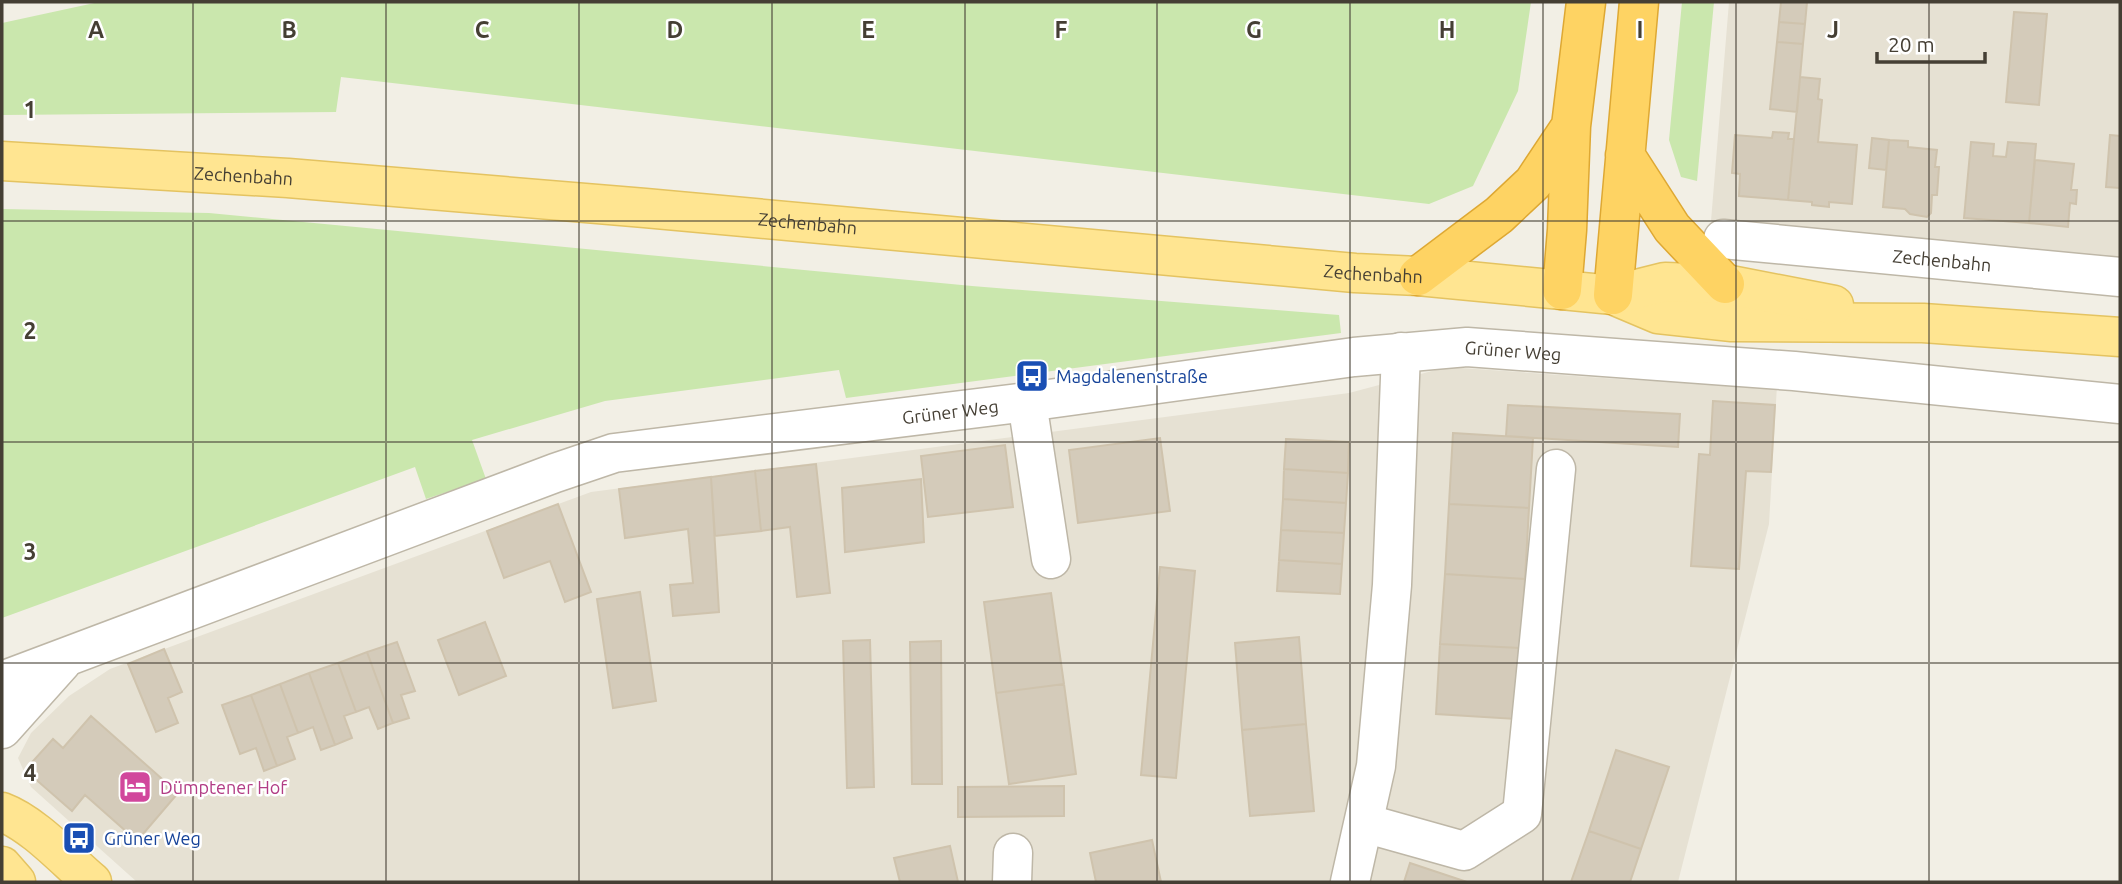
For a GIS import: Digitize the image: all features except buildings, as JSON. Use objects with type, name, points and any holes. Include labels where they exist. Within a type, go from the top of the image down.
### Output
[{"type":"highway","points":[[1562,290],[1571,126],[1586,2]]},
{"type":"highway","points":[[1613,295],[1639,2]]},
{"type":"highway","points":[[1418,276],[1499,215],[1533,183],[1571,126]]},
{"type":"highway","points":[[1625,155],[1672,228],[1725,284]]},
{"type":"main road","name":"Zechenbahn","points":[[2,161],[288,178],[1355,273],[1418,276],[1613,295],[1658,314],[1732,322],[1923,323],[2120,337]]},
{"type":"main road","name":"Zechenbahn","points":[[1613,295],[1665,282],[1725,284],[1923,323]]},
{"type":"main road","points":[[2,812],[28,827],[92,882]]},
{"type":"main road","points":[[2,866],[16,882]]},
{"type":"street","name":"Zechenbahn","points":[[1723,239],[2120,277]]},
{"type":"street","name":"Grüner Weg","points":[[2,681],[614,453],[1401,352],[1467,347],[1794,371],[2120,404]]},
{"type":"street","points":[[1350,882],[1376,766],[1392,585],[1401,352]]},
{"type":"street","points":[[1027,402],[1051,559]]},
{"type":"street","points":[[1364,823],[1464,850],[1521,814],[1556,469]]},
{"type":"street","name":"Grüner Weg","points":[[2,729],[65,658]]},
{"type":"shaded area","points":[[1729,2],[2120,2],[2120,259],[1711,221]]},
{"type":"shaded area","points":[[1447,367],[1632,380],[1777,385],[1769,524],[1678,882],[137,882],[31,787],[18,758],[31,733],[69,696],[110,669],[591,492],[1349,393]]},
{"type":"green space","points":[[99,2],[1531,2],[1518,91],[1473,186],[1429,204],[341,77],[336,112],[2,115],[2,23]]},
{"type":"green space","points":[[1682,2],[1714,2],[1697,181],[1681,177],[1669,140]]},
{"type":"green space","points":[[2,209],[209,213],[972,286],[1339,315],[1341,333],[846,398],[839,370],[605,401],[472,440],[486,479],[426,499],[415,467],[2,618]]},
{"type":"place","name":"Magdalenenstraße","points":[[1032,376]]},
{"type":"place","name":"Dümptener Hof","points":[[135,787]]},
{"type":"place","name":"Grüner Weg","points":[[79,838]]}]
